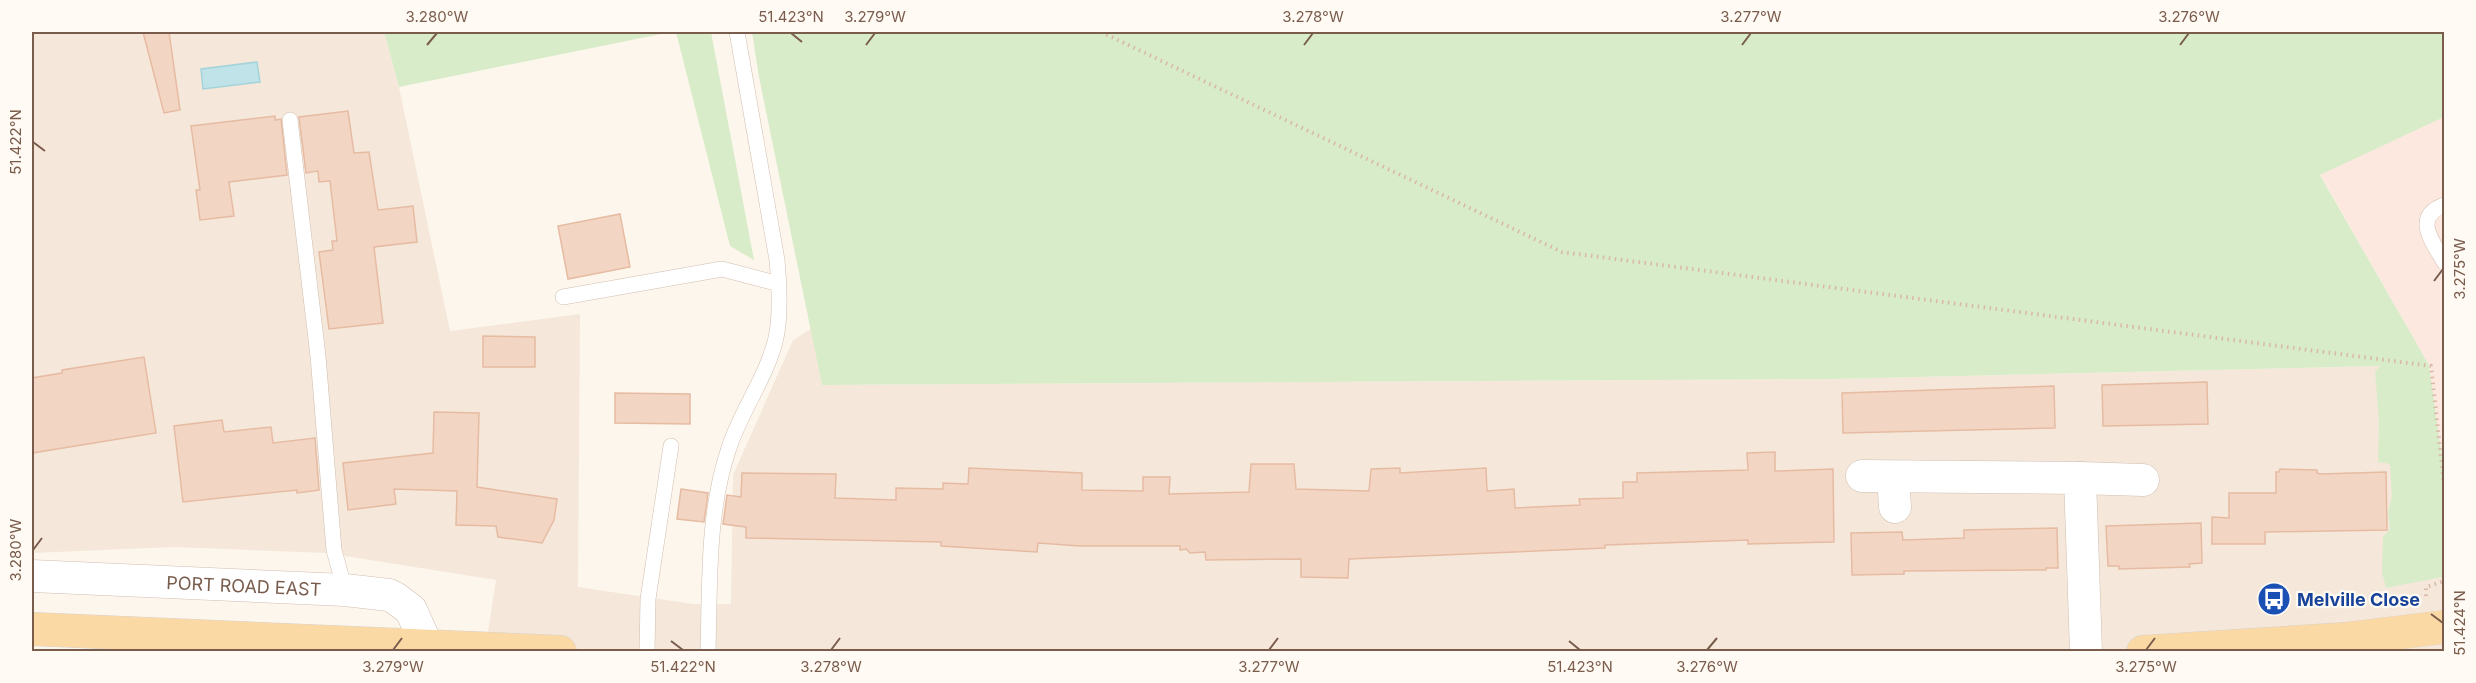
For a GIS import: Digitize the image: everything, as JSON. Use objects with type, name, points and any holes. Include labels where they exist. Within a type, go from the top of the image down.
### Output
[{"type":"main road","points":[[2143,651],[2346,639],[2445,627]]},
{"type":"main road","points":[[32,628],[444,648],[560,651]]},
{"type":"street","points":[[1862,476],[1894,492],[2080,478],[2143,480]]},
{"type":"street","points":[[2080,478],[2085,651]]},
{"type":"street","name":"PORT ROAD EAST","points":[[32,576],[345,590],[389,595],[411,610],[444,648]]},
{"type":"lane","points":[[708,651],[710,569],[716,498],[728,450],[776,341],[779,284],[777,260],[737,32]]},
{"type":"lane","points":[[290,120],[317,346],[334,550],[345,590]]},
{"type":"lane","points":[[2445,205],[2435,208],[2428,217],[2426,229],[2445,262]]},
{"type":"lane","points":[[563,297],[722,269],[779,284]]},
{"type":"lane","points":[[647,651],[648,599],[671,446]]},
{"type":"path","points":[[1101,32],[1562,252],[2431,366],[2445,484]]},
{"type":"shaded area","points":[[32,32],[384,32],[399,87],[450,331],[580,314],[578,587],[693,604],[731,604],[733,475],[793,340],[812,328],[822,385],[1834,379],[2383,366],[2444,472],[2444,651],[485,652],[496,580],[326,553],[174,547],[32,553]]},
{"type":"shaded area","points":[[2444,117],[2444,472],[2429,365],[2320,174]]},
{"type":"green space","points":[[384,32],[671,32],[399,87]]},
{"type":"green space","points":[[676,32],[711,32],[754,260],[730,246]]},
{"type":"green space","points":[[752,32],[2444,32],[2444,117],[2320,175],[2429,365],[2444,472],[2442,577],[2386,588],[2382,572],[2383,537],[2390,529],[2388,512],[2392,497],[2390,464],[2378,462],[2379,422],[2375,371],[2381,366],[1834,379],[822,385],[759,77]]},
{"type":"water","points":[[257,62],[260,82],[203,89],[201,69]]},
{"type":"building","points":[[143,32],[169,32],[180,110],[164,113]]},
{"type":"building","points":[[348,111],[354,153],[369,152],[378,210],[413,206],[417,242],[374,247],[383,323],[329,329],[319,252],[333,250],[332,241],[337,241],[330,181],[319,182],[318,171],[306,173],[299,117]]},
{"type":"building","points":[[275,116],[275,120],[281,119],[287,175],[229,182],[234,216],[200,220],[196,190],[200,190],[191,126]]},
{"type":"building","points":[[620,214],[630,267],[568,279],[558,226]]},
{"type":"building","points":[[483,336],[535,337],[535,367],[483,367]]},
{"type":"building","points":[[144,357],[156,433],[32,453],[32,378],[62,373],[62,370]]},
{"type":"building","points":[[2207,382],[2208,424],[2103,426],[2102,385]]},
{"type":"building","points":[[2054,386],[2055,428],[1843,433],[1842,393]]},
{"type":"building","points":[[615,393],[690,394],[690,424],[615,423]]},
{"type":"building","points":[[434,412],[479,413],[477,487],[557,499],[554,520],[542,543],[498,537],[496,526],[456,525],[457,491],[394,489],[396,504],[348,510],[343,463],[433,453]]},
{"type":"building","points":[[222,420],[224,432],[271,427],[273,443],[315,438],[319,490],[297,493],[297,490],[183,502],[174,426]]},
{"type":"building","points":[[1775,452],[1775,471],[1833,469],[1834,542],[1748,544],[1748,540],[1605,545],[1605,548],[1349,559],[1348,578],[1301,577],[1301,559],[1206,560],[1205,552],[1190,553],[1186,549],[1180,550],[1180,546],[1080,546],[1038,543],[1037,552],[941,546],[941,542],[746,538],[746,527],[723,524],[727,495],[741,497],[742,473],[836,474],[835,498],[896,500],[896,488],[943,489],[943,483],[968,484],[969,468],[1082,473],[1082,490],[1143,491],[1143,477],[1170,477],[1169,494],[1249,492],[1251,464],[1294,464],[1296,489],[1369,491],[1371,469],[1400,468],[1400,473],[1486,468],[1487,491],[1514,489],[1515,508],[1580,505],[1579,499],[1623,498],[1623,482],[1637,482],[1637,473],[1748,470],[1747,453]]},
{"type":"building","points":[[2280,469],[2317,470],[2320,474],[2386,472],[2387,530],[2265,532],[2265,544],[2212,544],[2212,517],[2229,518],[2229,493],[2276,493],[2276,472]]},
{"type":"building","points":[[681,489],[708,493],[704,522],[677,519]]},
{"type":"building","points":[[2201,523],[2202,563],[2189,564],[2190,567],[2119,569],[2119,566],[2108,566],[2106,526]]},
{"type":"building","points":[[2057,528],[2058,568],[1904,571],[1904,574],[1852,575],[1851,533],[1902,532],[1903,540],[1964,538],[1964,530]]},
{"type":"place","name":"Melville Close","points":[[2274,599]]}]
